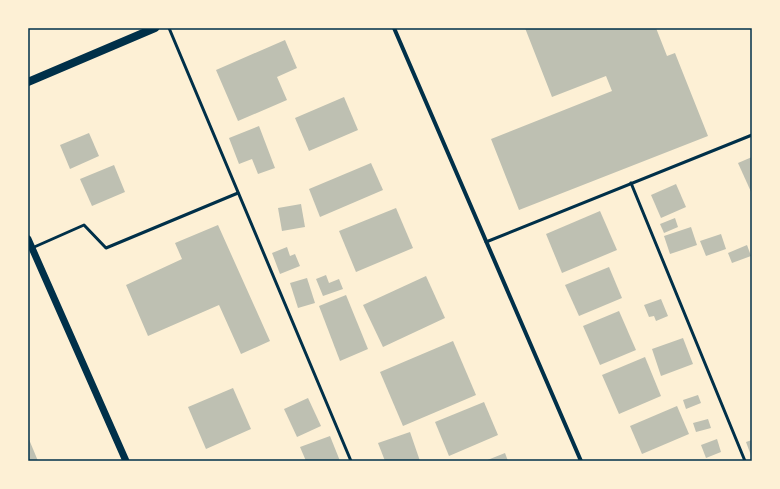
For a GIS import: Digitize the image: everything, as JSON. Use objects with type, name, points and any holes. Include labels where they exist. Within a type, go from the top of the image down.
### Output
[{"type":"main road","points":[[28,82],[155,28]]},
{"type":"street","points":[[394,28],[581,461]]},
{"type":"street","points":[[28,239],[126,461]]},
{"type":"lane","points":[[168,28],[351,461]]},
{"type":"lane","points":[[486,242],[752,135]]},
{"type":"lane","points":[[631,183],[745,461]]},
{"type":"lane","points":[[32,248],[84,225],[106,248],[238,193]]},
{"type":"building","points":[[525,28],[656,28],[667,56],[675,53],[708,136],[519,210],[491,139],[612,91],[606,76],[552,97]]},
{"type":"building","points":[[285,40],[297,68],[277,77],[287,100],[238,121],[216,70]]},
{"type":"building","points":[[344,97],[358,130],[309,151],[295,118]]},
{"type":"building","points":[[259,126],[275,168],[258,174],[252,159],[239,164],[229,138]]},
{"type":"building","points":[[89,133],[99,156],[70,169],[60,145]]},
{"type":"building","points":[[752,157],[752,194],[738,163]]},
{"type":"building","points":[[371,163],[383,190],[320,217],[309,189]]},
{"type":"building","points":[[114,165],[125,192],[92,206],[80,179]]},
{"type":"building","points":[[676,184],[686,207],[661,218],[651,195]]},
{"type":"building","points":[[301,204],[305,227],[282,231],[278,208]]},
{"type":"building","points":[[396,208],[413,248],[356,272],[339,231]]},
{"type":"building","points":[[600,211],[617,250],[562,273],[546,234]]},
{"type":"building","points":[[675,218],[678,227],[664,233],[660,224]]},
{"type":"building","points":[[218,225],[270,341],[241,354],[219,305],[148,336],[126,285],[182,259],[175,243]]},
{"type":"building","points":[[691,227],[697,245],[670,254],[664,236]]},
{"type":"building","points":[[721,234],[726,249],[706,256],[700,241]]},
{"type":"building","points":[[747,245],[751,256],[732,263],[728,253]]},
{"type":"building","points":[[287,247],[290,256],[295,254],[300,266],[280,274],[272,253]]},
{"type":"building","points":[[609,267],[622,298],[579,316],[565,285]]},
{"type":"building","points":[[326,275],[329,283],[339,279],[343,289],[323,296],[316,279]]},
{"type":"building","points":[[426,276],[445,318],[383,347],[363,305]]},
{"type":"building","points":[[307,278],[315,303],[298,308],[290,283]]},
{"type":"building","points":[[346,295],[368,349],[340,361],[319,306]]},
{"type":"building","points":[[661,299],[668,316],[656,321],[654,316],[649,317],[644,305]]},
{"type":"building","points":[[619,311],[636,350],[600,365],[583,326]]},
{"type":"building","points":[[683,338],[693,364],[661,376],[652,349]]},
{"type":"building","points":[[453,341],[476,395],[403,426],[380,372]]},
{"type":"building","points":[[645,357],[661,396],[619,414],[602,375]]},
{"type":"building","points":[[233,388],[251,429],[206,449],[188,407]]},
{"type":"building","points":[[698,395],[701,403],[686,409],[683,400]]},
{"type":"building","points":[[308,398],[321,426],[297,437],[284,409]]},
{"type":"building","points":[[484,402],[498,435],[449,456],[435,422]]},
{"type":"building","points":[[677,406],[689,434],[642,454],[630,426]]},
{"type":"building","points":[[708,419],[711,428],[696,432],[693,423]]},
{"type":"building","points":[[410,432],[420,461],[385,461],[378,443]]},
{"type":"building","points":[[330,436],[340,461],[306,461],[300,447]]},
{"type":"building","points":[[28,437],[38,461],[28,461]]},
{"type":"building","points":[[717,439],[721,452],[706,458],[701,445]]},
{"type":"building","points":[[752,440],[752,458],[746,442]]},
{"type":"building","points":[[505,453],[508,461],[485,461]]}]
